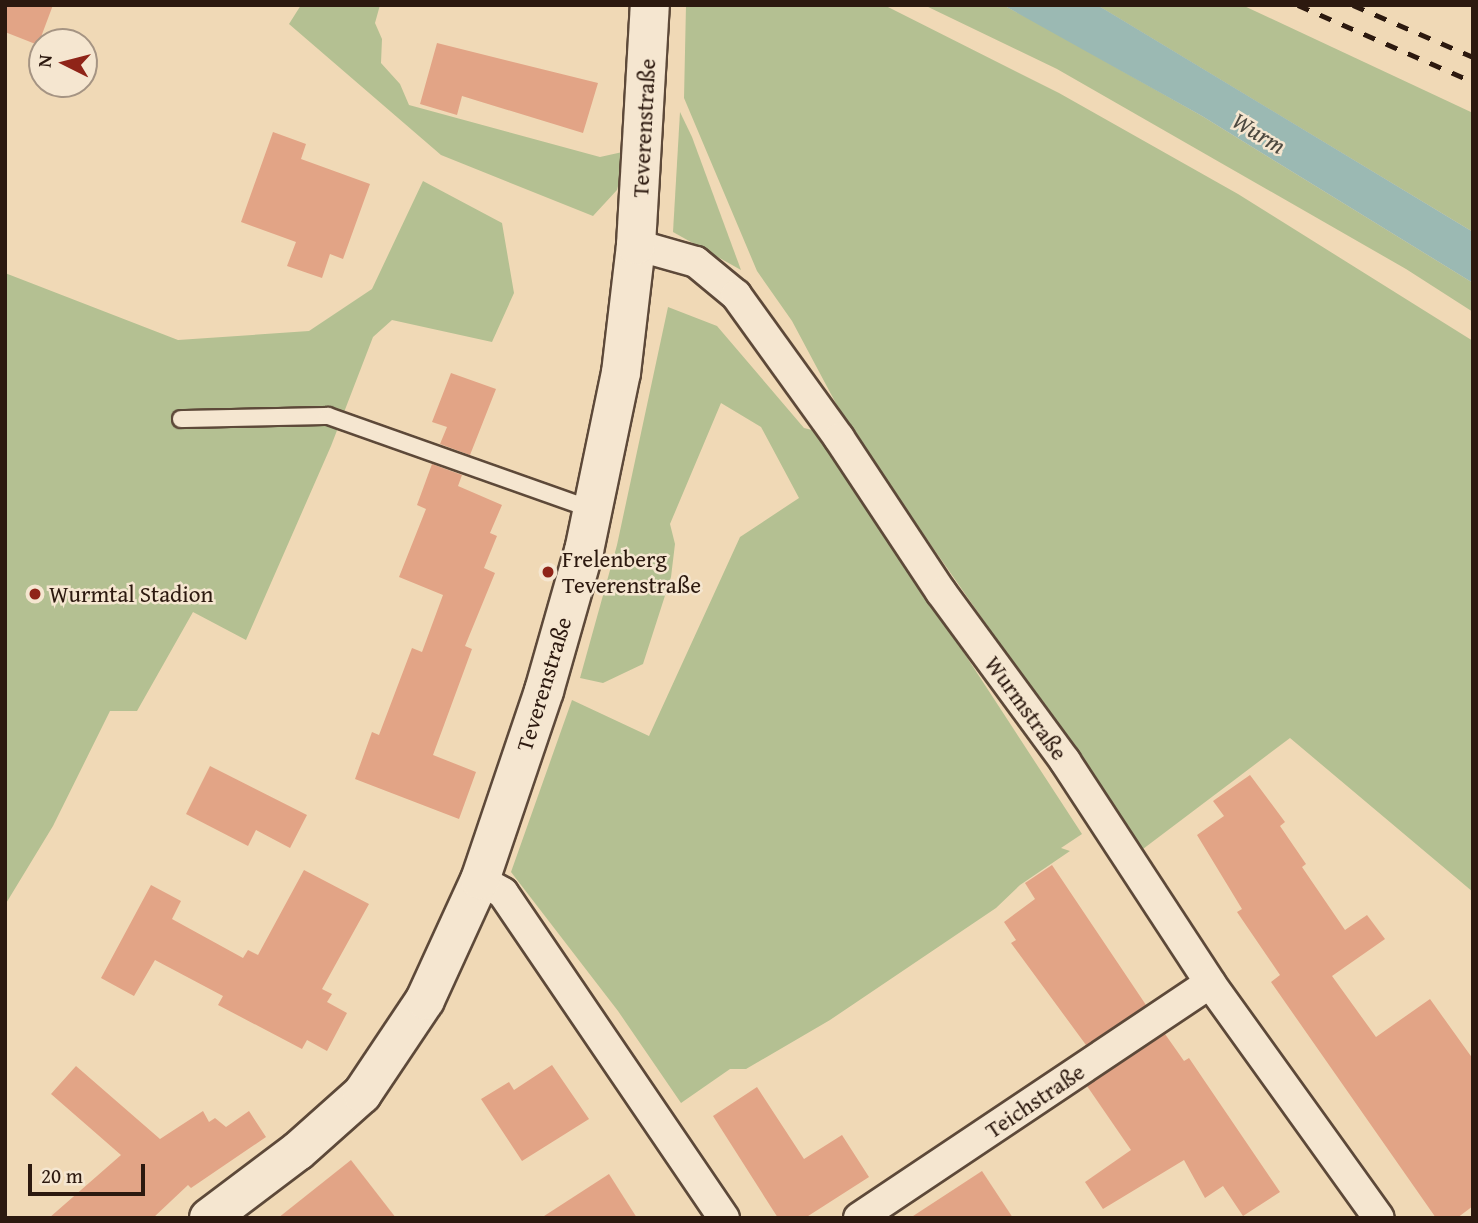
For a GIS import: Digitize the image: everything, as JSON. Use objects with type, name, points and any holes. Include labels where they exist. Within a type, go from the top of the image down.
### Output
[{"type":"street","name":"Teverenstraße","points":[[209,1218],[298,1151],[362,1094],[425,1000],[480,880],[544,691],[584,551],[621,373],[636,245],[650,5]]},
{"type":"street","name":"Wurmstraße","points":[[636,245],[696,262],[736,295],[839,438],[941,592],[1065,761],[1210,984],[1378,1218]]},
{"type":"street","points":[[480,880],[503,892],[724,1218]]},
{"type":"street","name":"Teichstraße","points":[[859,1218],[1210,984]]},
{"type":"lane","points":[[181,419],[328,416],[591,509]]},
{"type":"green space","points":[[301,5],[380,5],[375,23],[382,39],[381,63],[400,84],[409,105],[600,157],[627,151],[617,190],[593,216],[441,155],[289,24]]},
{"type":"green space","points":[[686,5],[884,5],[1059,93],[1238,194],[1473,341],[1473,892],[1290,738],[1139,852],[1074,750],[848,426],[792,321],[757,271],[684,98]]},
{"type":"green space","points":[[924,5],[1003,5],[1041,25],[1202,116],[1473,283],[1473,312],[1406,269],[1057,69]]},
{"type":"green space","points":[[1097,5],[1242,5],[1473,113],[1473,232]]},
{"type":"green space","points":[[680,112],[692,137],[741,270],[673,232]]},
{"type":"green space","points":[[423,181],[502,223],[514,293],[492,342],[392,320],[373,337],[331,446],[246,640],[193,612],[137,711],[110,711],[53,826],[5,905],[5,273],[178,340],[309,331],[372,289]]},
{"type":"green space","points":[[668,307],[717,326],[804,428],[820,432],[1082,834],[1061,848],[1070,851],[1020,885],[996,908],[830,1020],[746,1069],[730,1069],[681,1103],[618,1011],[511,872],[572,700],[649,736],[740,537],[799,498],[761,427],[721,403],[670,524],[675,544],[671,577],[643,664],[603,683],[580,678],[617,545]]},
{"type":"water","name":"Wurm","points":[[1003,5],[1097,5],[1104,9],[1473,232],[1473,283],[1202,116]]},
{"type":"building","points":[[5,5],[53,5],[44,28],[28,28],[28,41],[5,32]]},
{"type":"building","points":[[437,43],[598,83],[583,133],[462,96],[457,115],[420,104]]},
{"type":"building","points":[[273,132],[306,144],[301,159],[370,184],[343,259],[330,254],[322,278],[287,266],[296,242],[241,222]]},
{"type":"building","points":[[451,373],[496,389],[470,455],[440,444],[447,427],[432,422]]},
{"type":"building","points":[[432,464],[462,475],[458,486],[502,505],[490,533],[497,536],[484,568],[495,573],[465,646],[472,649],[433,755],[476,772],[459,819],[355,779],[372,732],[379,735],[412,648],[422,652],[443,595],[399,577],[426,509],[417,505]]},
{"type":"building","points":[[210,766],[307,815],[290,848],[256,830],[248,846],[186,814]]},
{"type":"building","points":[[1250,775],[1285,822],[1280,826],[1306,864],[1302,867],[1345,930],[1367,915],[1385,939],[1332,976],[1376,1037],[1430,999],[1473,1059],[1473,1206],[1457,1218],[1436,1218],[1271,982],[1280,975],[1237,912],[1242,909],[1197,835],[1224,816],[1213,801]]},
{"type":"building","points":[[1052,865],[1146,1005],[1086,1045],[1011,943],[1016,940],[1004,922],[1035,899],[1025,883]]},
{"type":"building","points":[[304,870],[369,904],[322,989],[332,994],[327,1002],[347,1013],[327,1051],[307,1040],[302,1049],[218,1005],[223,996],[155,960],[134,996],[101,978],[151,885],[181,901],[172,919],[243,958],[248,950],[258,955]]},
{"type":"building","points":[[1165,1034],[1184,1061],[1189,1058],[1280,1192],[1243,1216],[1223,1186],[1205,1198],[1184,1160],[1103,1209],[1085,1182],[1131,1150],[1087,1086]]},
{"type":"building","points":[[552,1065],[589,1119],[522,1161],[481,1099],[509,1082],[514,1090]]},
{"type":"building","points":[[76,1066],[160,1139],[203,1111],[209,1122],[215,1118],[226,1127],[249,1111],[266,1137],[191,1188],[188,1185],[153,1218],[49,1218],[121,1155],[51,1094]]},
{"type":"building","points":[[757,1087],[804,1159],[842,1135],[869,1177],[805,1218],[778,1218],[713,1116]]},
{"type":"building","points":[[351,1160],[396,1218],[278,1218]]},
{"type":"building","points":[[982,1171],[1013,1218],[910,1218]]},
{"type":"building","points":[[609,1174],[637,1218],[541,1218]]},
{"type":"railway","points":[[1298,5],[1473,82]]},
{"type":"railway","points":[[1353,5],[1473,57]]},
{"type":"place","name":"Frelenberg Teverenstraße","points":[[548,572]]},
{"type":"place","name":"Wurmtal Stadion","points":[[35,594]]}]
